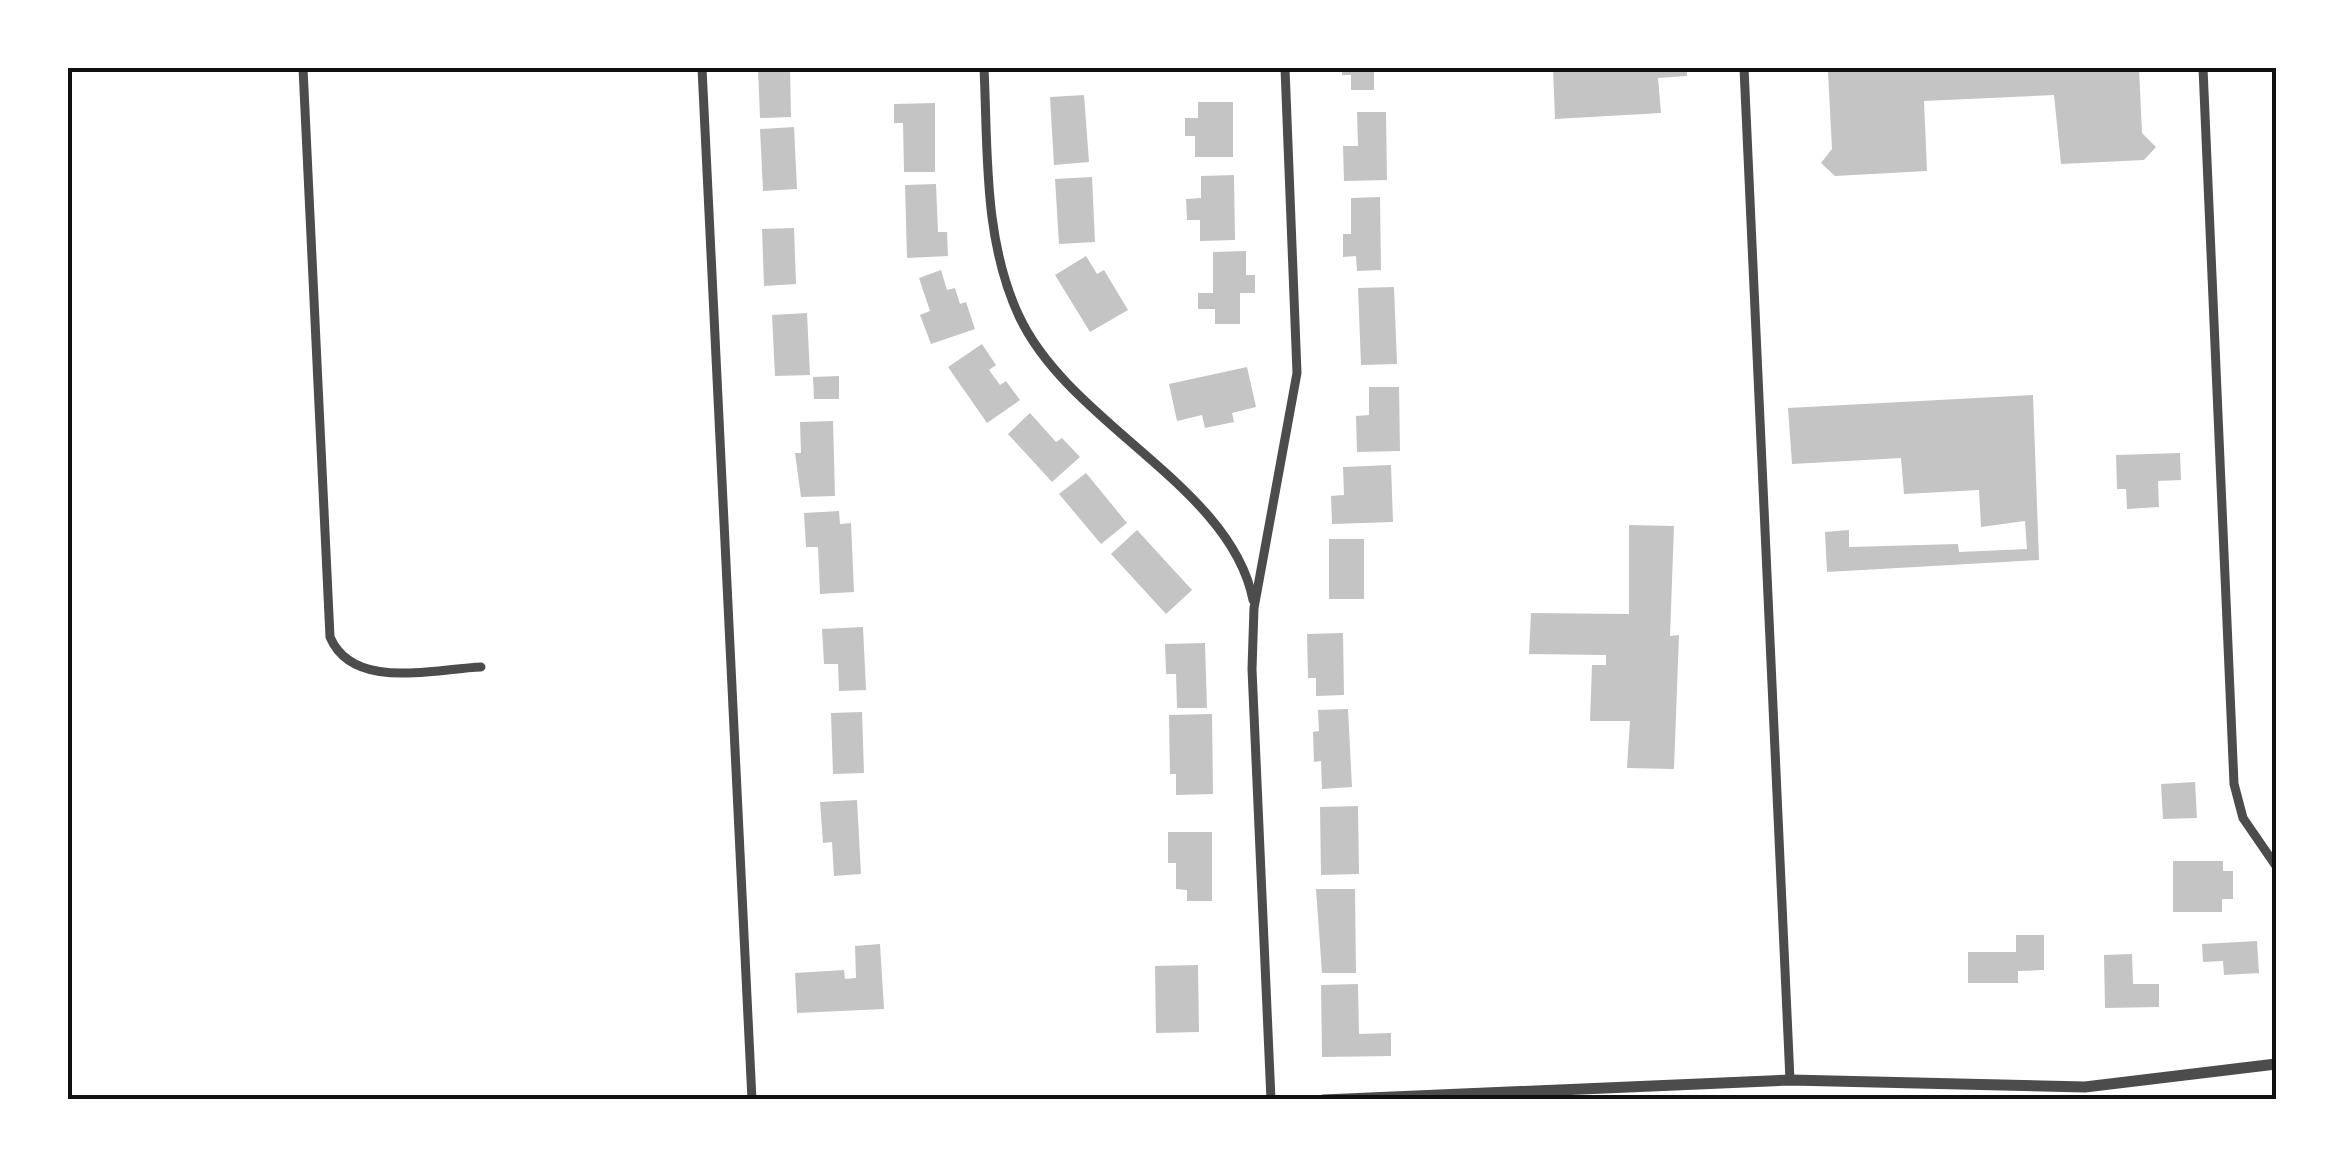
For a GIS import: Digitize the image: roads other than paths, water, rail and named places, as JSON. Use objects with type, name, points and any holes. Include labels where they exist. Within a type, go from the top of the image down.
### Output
[{"type":"street","points":[[303,68],[330,637],[344,660],[370,672],[480,667]]},
{"type":"street","points":[[702,68],[752,1100]]},
{"type":"street","points":[[984,68],[996,248],[1019,317],[1061,379],[1230,540],[1250,584],[1254,608],[1256,798],[1271,1100]]},
{"type":"street","points":[[1254,608],[1297,372],[1285,68]]},
{"type":"street","points":[[1744,68],[1790,1080]]},
{"type":"street","points":[[2203,68],[2234,784],[2243,818],[2276,866]]},
{"type":"street","points":[[1323,1100],[1638,1093],[1790,1080],[2085,1087],[2276,1064]]}]
